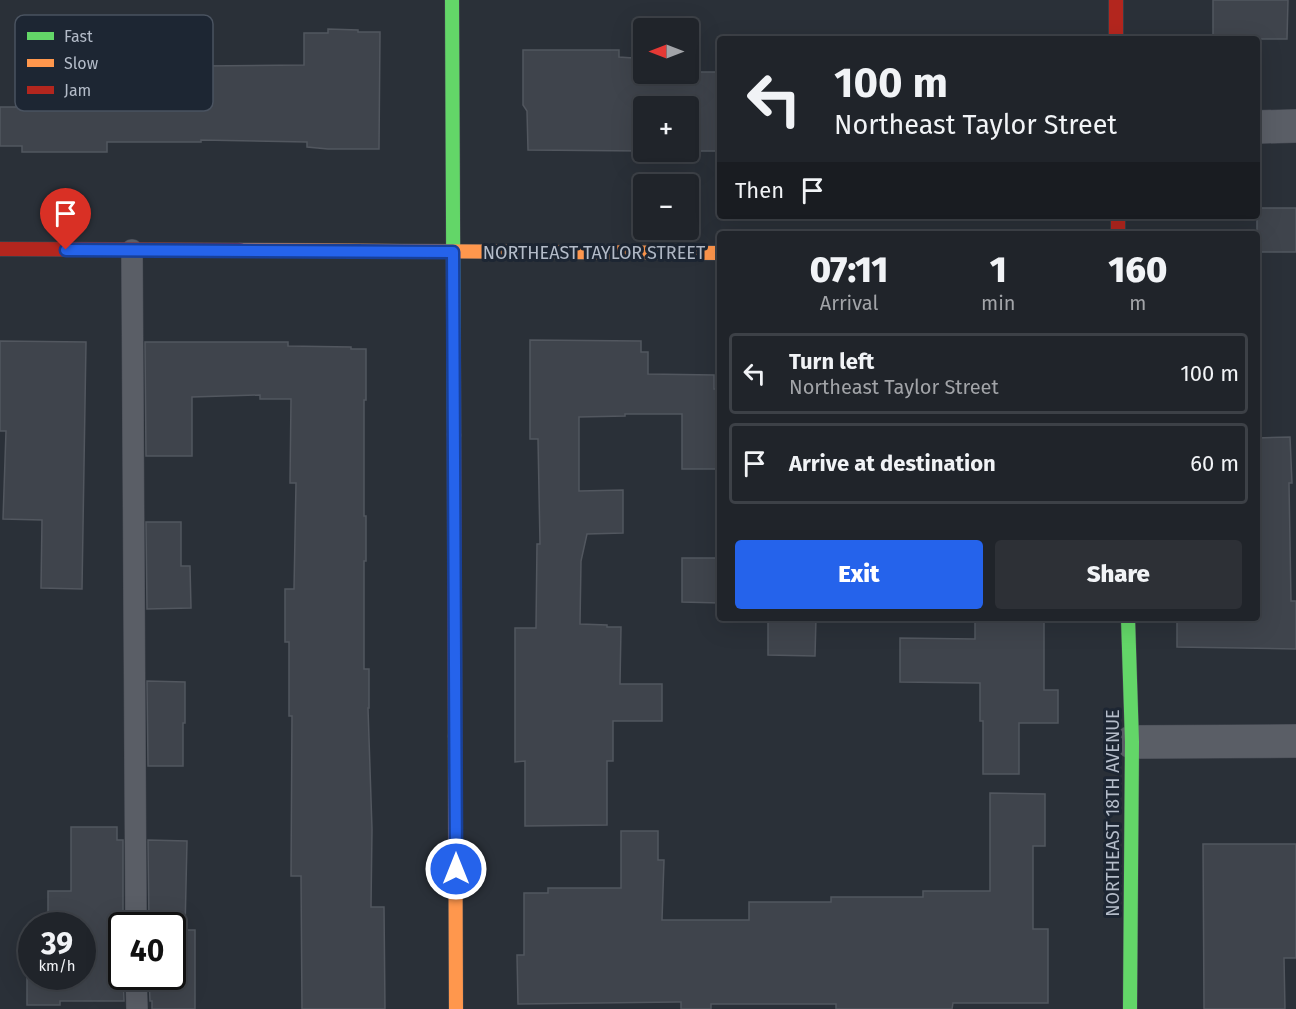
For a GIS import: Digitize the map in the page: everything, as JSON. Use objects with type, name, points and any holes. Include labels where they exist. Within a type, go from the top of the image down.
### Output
[{"type":"street","points":[[452,0],[456,1009]]},
{"type":"street","points":[[1116,0],[1116,36]]},
{"type":"street","points":[[1260,127],[1296,126]]},
{"type":"street","name":"NORTHEAST TAYLOR STREET","points":[[0,249],[717,253]]},
{"type":"street","name":"NORTHEAST 18TH AVENUE","points":[[1128,621],[1132,742],[1130,1009]]},
{"type":"street","points":[[1132,742],[1296,741]]},
{"type":"lane","points":[[132,250],[136,912]]},
{"type":"lane","points":[[136,990],[137,1009]]},
{"type":"building","points":[[1213,0],[1288,0],[1287,39],[1260,39],[1260,36],[1213,36]]},
{"type":"building","points":[[328,29],[380,32],[379,149],[307,147],[307,142],[201,140],[201,142],[107,142],[107,152],[22,152],[22,146],[0,146],[0,107],[15,107],[15,111],[213,111],[213,66],[304,65],[304,33],[328,33]]},
{"type":"building","points":[[523,50],[619,50],[619,57],[633,58],[633,84],[699,84],[699,72],[717,72],[717,151],[699,151],[699,96],[633,96],[633,151],[528,150],[527,111],[523,105]]},
{"type":"building","points":[[1260,208],[1296,208],[1296,252],[1260,252],[1260,231],[1257,231]]},
{"type":"building","points":[[530,340],[641,341],[641,352],[648,352],[648,374],[714,375],[714,389],[717,389],[717,469],[682,469],[682,414],[579,417],[579,491],[623,490],[623,533],[587,534],[581,561],[580,624],[621,627],[620,684],[662,684],[662,721],[613,721],[613,761],[607,761],[607,825],[525,826],[525,761],[515,762],[515,628],[536,628],[537,544],[540,544],[538,439],[530,439]]},
{"type":"building","points":[[0,341],[86,342],[82,589],[41,588],[42,520],[3,519],[6,431],[0,431]]},
{"type":"building","points":[[145,342],[288,342],[288,346],[366,349],[364,669],[369,669],[371,907],[384,907],[385,1009],[302,1009],[301,876],[291,876],[292,716],[289,716],[289,642],[285,642],[285,589],[294,589],[296,483],[290,483],[291,399],[260,399],[260,395],[192,397],[192,456],[146,456]]},
{"type":"building","points":[[1290,437],[1291,601],[1296,601],[1296,649],[1177,647],[1177,621],[1260,621],[1260,438]]},
{"type":"building","points":[[146,522],[181,522],[181,566],[190,566],[191,608],[147,609]]},
{"type":"building","points":[[682,558],[717,558],[717,603],[682,602]]},
{"type":"building","points":[[768,621],[816,621],[815,656],[768,655]]},
{"type":"building","points":[[975,621],[1044,621],[1044,690],[1058,690],[1058,723],[1019,723],[1019,774],[983,774],[980,683],[900,682],[900,638],[975,639]]},
{"type":"building","points":[[147,681],[185,682],[183,766],[148,766]]},
{"type":"building","points":[[990,793],[1045,794],[1045,846],[1033,846],[1033,929],[1048,929],[1048,1003],[953,1003],[952,1009],[836,1009],[836,1004],[711,1004],[711,1009],[681,1009],[681,1002],[518,1004],[517,955],[524,955],[524,893],[548,893],[548,888],[621,888],[621,831],[658,831],[658,860],[664,860],[662,920],[749,920],[749,902],[831,902],[831,897],[923,897],[923,891],[990,891]]},
{"type":"building","points":[[71,827],[117,827],[117,840],[123,840],[123,912],[108,912],[108,990],[124,990],[124,1001],[60,1001],[60,1005],[27,1005],[27,990],[96,990],[96,912],[48,912],[48,891],[71,891]]},
{"type":"building","points":[[148,840],[187,841],[185,912],[149,912]]},
{"type":"building","points":[[1203,844],[1296,844],[1296,958],[1284,958],[1285,1009],[1204,1009]]},
{"type":"building","points":[[186,930],[195,930],[195,1009],[152,1009],[152,1001],[150,1001],[150,990],[186,990]]},
{"type":"traffic: fast","points":[[452,0],[454,435]]},
{"type":"traffic: fast","points":[[1128,621],[1132,742],[1130,1009]]},
{"type":"traffic: slow","points":[[240,250],[717,253]]},
{"type":"traffic: slow","points":[[455,736],[456,1009]]},
{"type":"traffic: jam","points":[[1116,0],[1116,36]]},
{"type":"traffic: jam","points":[[1118,219],[1118,231]]},
{"type":"traffic: jam","points":[[0,249],[240,250]]},
{"type":"traffic: jam","points":[[454,435],[455,736]]},
{"type":"route","points":[[66,250],[453,252],[456,869]]}]
